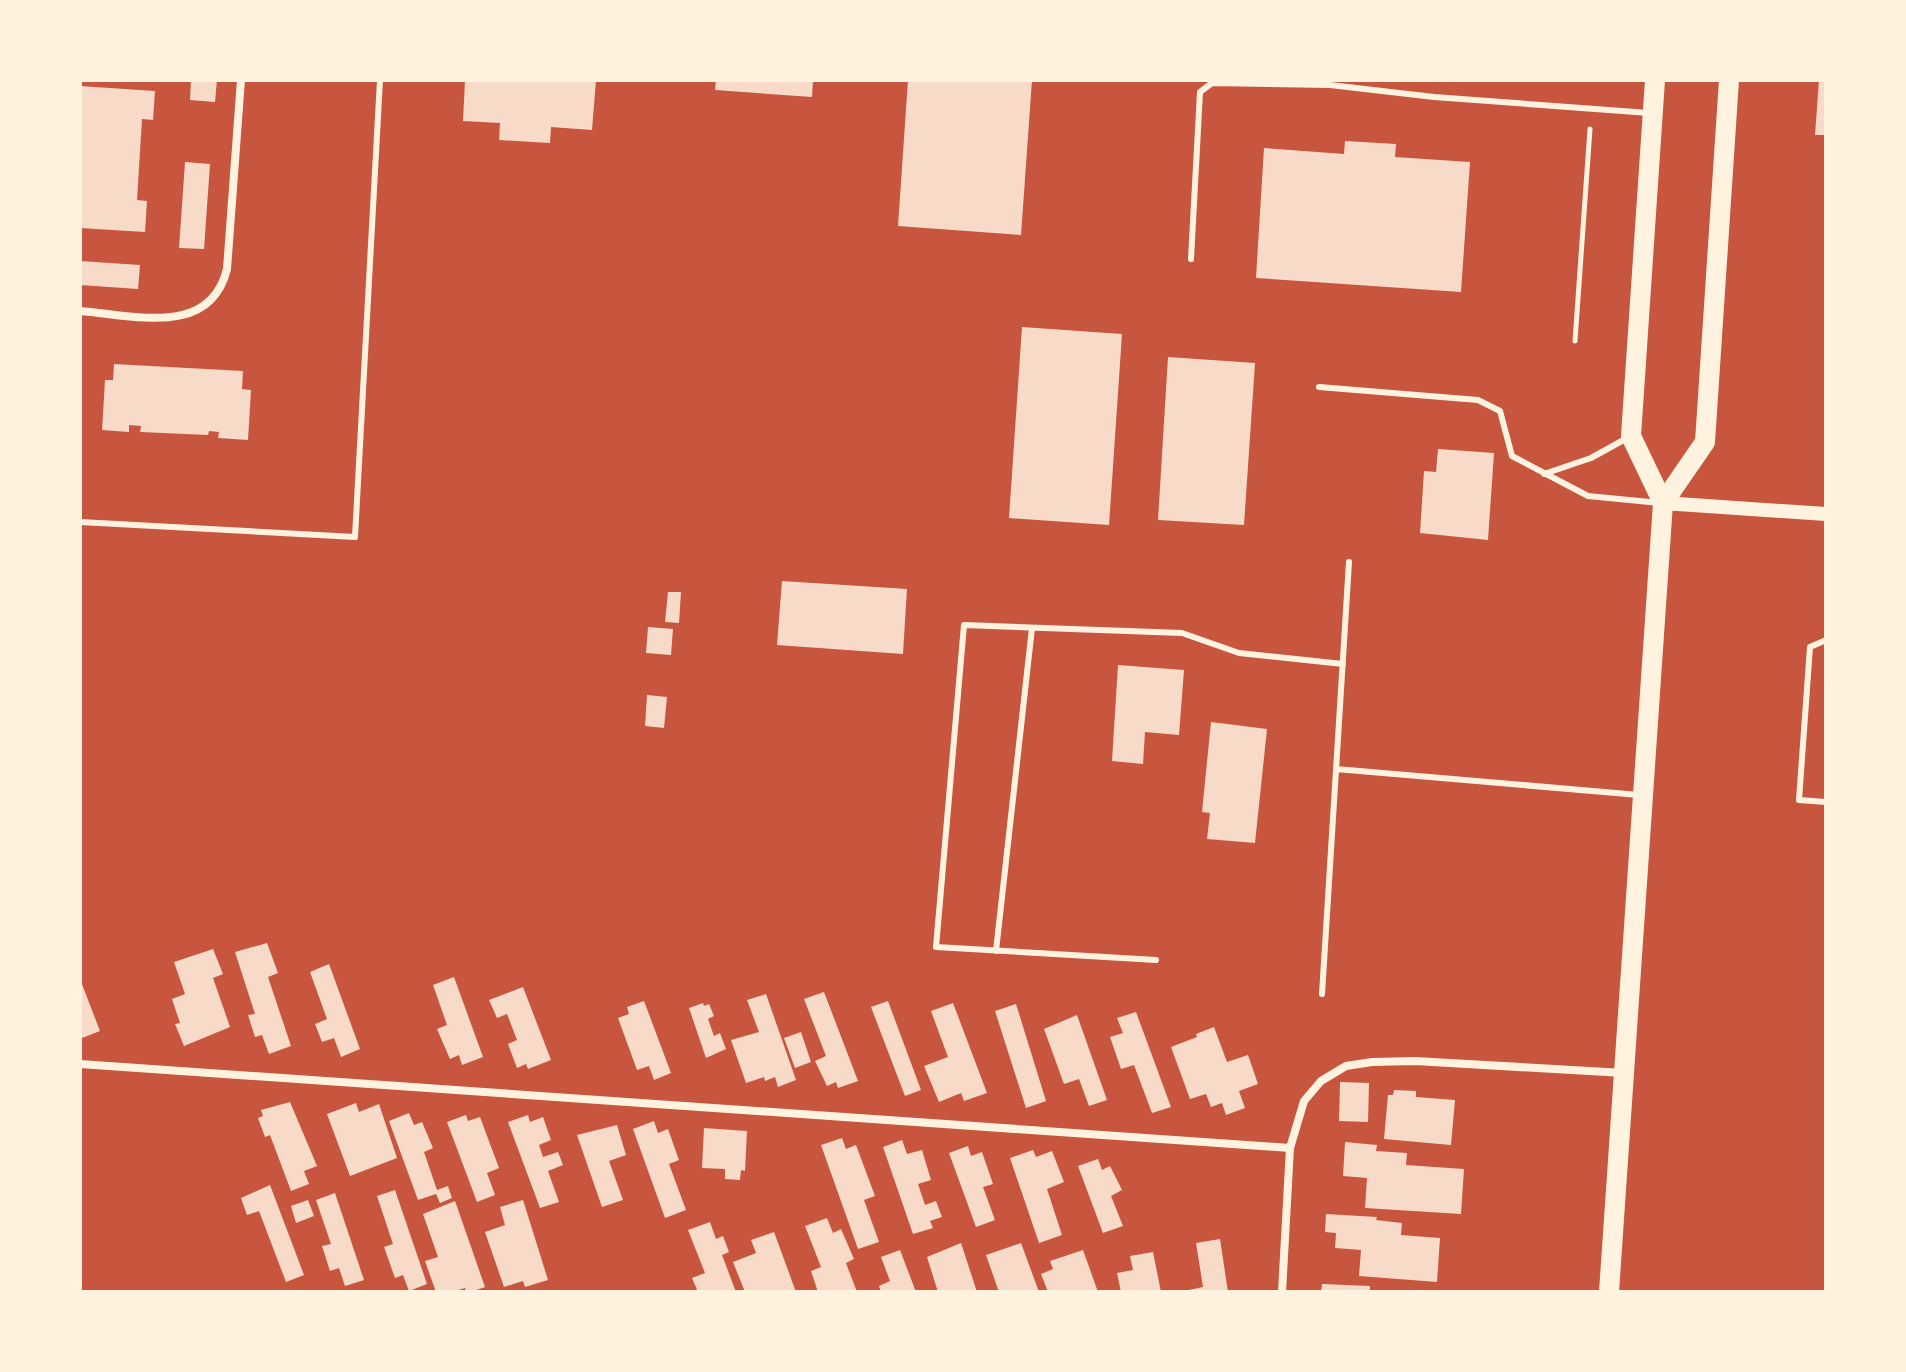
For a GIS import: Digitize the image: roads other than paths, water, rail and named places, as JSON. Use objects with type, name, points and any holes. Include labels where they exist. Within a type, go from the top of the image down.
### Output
[{"type":"main road","points":[[1609,1292],[1663,503],[1631,436],[1655,80]]},
{"type":"main road","points":[[1663,503],[1705,442],[1729,80]]},
{"type":"street","points":[[80,311],[172,318],[189,315],[215,297],[227,269],[241,80]]},
{"type":"street","points":[[1663,503],[1826,514]]},
{"type":"street","points":[[1282,1292],[1290,1148],[1304,1101],[1321,1081],[1346,1066],[1372,1062],[1415,1061],[1624,1073]]},
{"type":"street","points":[[80,1064],[1290,1148]]},
{"type":"lane","points":[[80,522],[355,537],[380,80]]},
{"type":"lane","points":[[1191,259],[1200,92],[1212,83],[1330,85],[1434,97],[1653,113]]},
{"type":"lane","points":[[1319,387],[1478,400],[1500,411],[1512,456],[1544,474],[1588,496],[1663,503]]},
{"type":"lane","points":[[1544,474],[1591,458],[1631,436]]},
{"type":"lane","points":[[1322,994],[1349,562]]},
{"type":"lane","points":[[1156,960],[936,947],[964,625],[1182,633],[1239,653],[1343,664]]},
{"type":"lane","points":[[996,951],[1032,628]]},
{"type":"lane","points":[[1826,640],[1810,647],[1799,800],[1826,802]]},
{"type":"lane","points":[[1336,769],[1643,795]]}]
